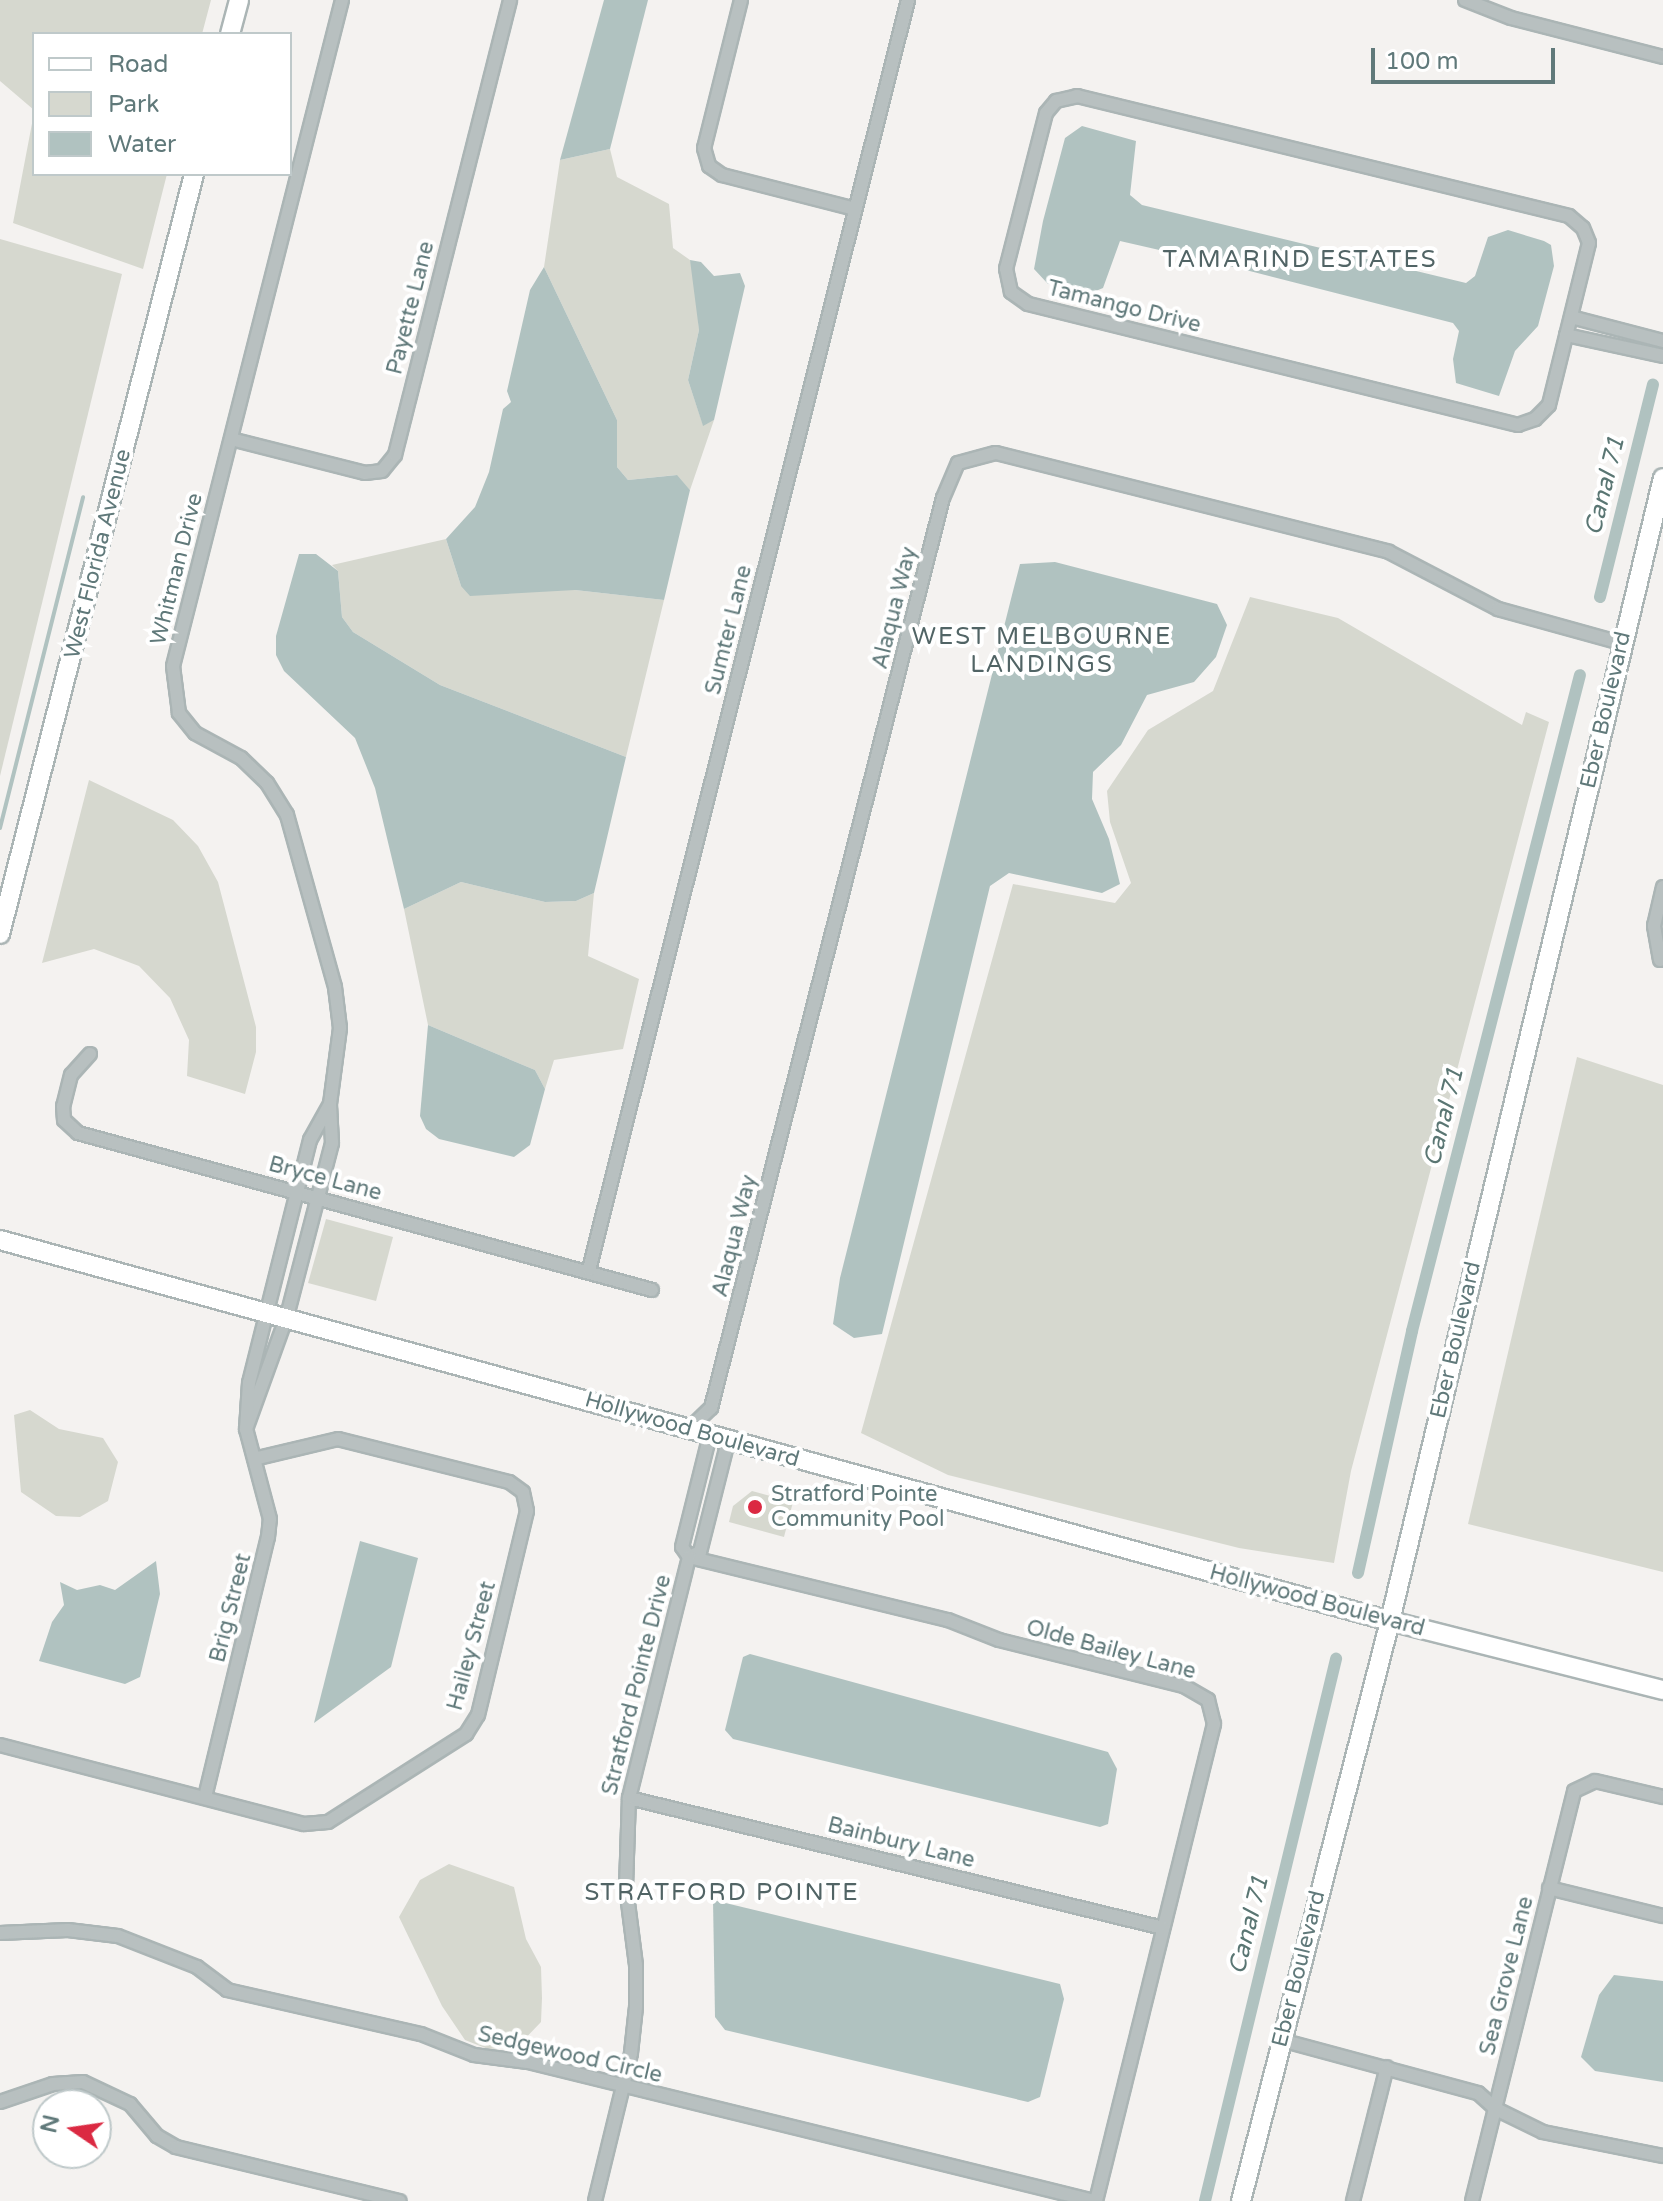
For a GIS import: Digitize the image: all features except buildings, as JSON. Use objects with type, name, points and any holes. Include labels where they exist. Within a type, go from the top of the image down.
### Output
[{"type":"street","points":[[231,32],[239,0]]},
{"type":"street","name":"Whitman Drive","points":[[287,1316],[332,1143],[330,1104],[340,1028],[335,987],[287,815],[267,783],[241,758],[195,733],[179,713],[173,692],[173,666],[342,0]]},
{"type":"street","name":"Payette Lane","points":[[231,439],[365,473],[382,471],[395,455],[510,0]]},
{"type":"street","points":[[741,0],[704,148],[709,166],[722,175],[855,209]]},
{"type":"street","name":"Sumter Lane","points":[[589,1270],[908,0]]},
{"type":"street","points":[[1465,0],[1511,18],[1663,57]]},
{"type":"street","name":"Tamango Drive","points":[[1077,96],[1569,216],[1583,228],[1589,243],[1566,335],[1549,405],[1535,419],[1518,425],[1028,304],[1011,292],[1006,269],[1046,113],[1056,101],[1077,96]]},
{"type":"street","name":"West Florida Avenue","points":[[0,934],[193,176]]},
{"type":"street","points":[[1571,317],[1663,341]]},
{"type":"street","points":[[1566,335],[1663,356]]},
{"type":"street","name":"Alaqua Way","points":[[688,1430],[711,1408],[943,498],[958,463],[996,453],[1389,552],[1498,609],[1621,643]]},
{"type":"street","name":"Eber Boulevard","points":[[1241,2201],[1390,1621],[1621,643],[1663,478]]},
{"type":"street","points":[[1660,960],[1654,926],[1663,887]]},
{"type":"street","name":"Bryce Lane","points":[[90,1054],[71,1075],[63,1106],[64,1120],[78,1133],[589,1270],[652,1290]]},
{"type":"street","name":"Whitman Drive","points":[[266,1311],[310,1140],[330,1104]]},
{"type":"street","name":"Hollywood Boulevard","points":[[0,1240],[287,1316],[688,1430],[1390,1621],[1663,1690]]},
{"type":"street","name":"Brig Street","points":[[205,1797],[268,1537],[270,1519],[246,1429],[249,1383],[266,1311]]},
{"type":"street","points":[[246,1429],[287,1316]]},
{"type":"street","points":[[710,1435],[682,1547],[689,1557],[700,1552],[728,1441]]},
{"type":"street","name":"Hailey Street","points":[[0,1745],[304,1824],[328,1822],[466,1734],[478,1715],[527,1511],[523,1492],[509,1482],[338,1439],[254,1459]]},
{"type":"street","name":"Stratford Pointe Drive","points":[[595,2201],[623,2086],[636,2007],[636,1965],[626,1887],[629,1798],[689,1557]]},
{"type":"street","name":"Olde Bailey Lane","points":[[689,1557],[948,1620],[999,1640],[1184,1686],[1208,1700],[1214,1724],[1095,2201]]},
{"type":"street","name":"Sea Grove Lane","points":[[1472,2201],[1574,1791],[1586,1782],[1602,1782],[1663,1797]]},
{"type":"street","name":"Bainbury Lane","points":[[629,1798],[1163,1928]]},
{"type":"street","points":[[1549,1888],[1663,1916]]},
{"type":"street","name":"Sedgewood Circle","points":[[0,1933],[68,1930],[118,1936],[197,1967],[227,1990],[421,2034],[474,2055],[528,2062],[1095,2201]]},
{"type":"street","points":[[1281,2040],[1478,2093],[1496,2109],[1543,2132],[1663,2156]]},
{"type":"street","points":[[1353,2201],[1387,2067]]},
{"type":"street","points":[[0,2102],[53,2084],[83,2082],[130,2104],[157,2136],[176,2147],[400,2201]]},
{"type":"green space","points":[[0,0],[211,0],[203,32],[32,32],[32,108],[0,81]]},
{"type":"green space","points":[[32,123],[32,176],[166,176],[143,269],[13,223]]},
{"type":"green space","points":[[610,149],[617,177],[669,204],[673,248],[690,260],[696,276],[699,330],[688,380],[703,425],[714,420],[690,490],[676,475],[628,480],[617,467],[617,420],[544,267],[560,160]]},
{"type":"green space","points":[[0,239],[122,274],[0,776]]},
{"type":"green space","points":[[446,539],[461,586],[575,590],[664,600],[626,757],[440,685],[353,632],[342,617],[338,571],[332,565]]},
{"type":"green space","points":[[1250,597],[1338,618],[1522,725],[1526,712],[1549,722],[1351,1471],[1334,1563],[1239,1548],[948,1475],[861,1433],[1013,884],[1115,903],[1131,883],[1110,822],[1107,791],[1148,730],[1213,691]]},
{"type":"green space","points":[[89,780],[173,820],[198,846],[218,882],[256,1027],[256,1052],[245,1094],[187,1076],[189,1040],[170,998],[139,966],[94,949],[42,963]]},
{"type":"green space","points":[[461,882],[545,902],[576,901],[594,893],[588,956],[639,979],[623,1049],[554,1060],[545,1089],[535,1070],[428,1025],[404,909]]},
{"type":"green space","points":[[1577,1057],[1663,1085],[1663,1572],[1468,1524]]},
{"type":"green space","points":[[326,1219],[393,1237],[376,1301],[308,1283]]},
{"type":"green space","points":[[30,1410],[59,1429],[103,1438],[118,1462],[108,1501],[80,1517],[56,1516],[21,1492],[14,1415]]},
{"type":"green space","points":[[752,1491],[793,1502],[784,1537],[729,1522],[733,1506]]},
{"type":"green space","points":[[449,1864],[514,1887],[526,1939],[541,1967],[542,1998],[541,2022],[517,2047],[488,2049],[465,2040],[442,2006],[399,1917],[420,1880]]},
{"type":"water","points":[[604,0],[648,0],[610,149],[560,160]]},
{"type":"water","points":[[1082,126],[1136,141],[1130,195],[1142,205],[1466,283],[1475,276],[1488,237],[1508,230],[1544,241],[1551,245],[1554,266],[1538,326],[1515,351],[1499,396],[1456,383],[1453,359],[1459,331],[1453,323],[1238,268],[1120,241],[1103,288],[1091,293],[1048,284],[1034,269],[1043,221],[1065,138]]},
{"type":"water","points":[[690,260],[701,262],[714,276],[740,273],[745,286],[714,420],[703,426],[688,380],[699,330]]},
{"type":"water","points":[[544,267],[617,420],[617,467],[628,480],[677,475],[690,490],[664,600],[575,590],[470,596],[461,586],[446,539],[475,507],[489,472],[503,409],[511,402],[507,391],[530,290]]},
{"type":"water","points":[[299,554],[316,554],[338,571],[342,617],[353,632],[440,685],[626,757],[594,893],[576,901],[545,902],[461,882],[404,909],[375,788],[355,738],[284,671],[276,655],[276,636]]},
{"type":"water","points":[[1055,562],[1217,604],[1227,625],[1216,657],[1194,682],[1147,695],[1121,745],[1093,772],[1092,799],[1109,839],[1120,884],[1102,893],[1009,873],[990,886],[882,1334],[854,1338],[833,1324],[840,1278],[1013,591],[1020,564]]},
{"type":"water","points":[[428,1025],[535,1070],[545,1089],[530,1145],[514,1157],[439,1139],[426,1129],[420,1116]]},
{"type":"water","points":[[360,1541],[418,1558],[391,1667],[314,1723]]},
{"type":"water","points":[[156,1561],[160,1594],[140,1677],[125,1684],[39,1661],[52,1622],[64,1605],[60,1582],[77,1590],[100,1585],[115,1590]]},
{"type":"water","points":[[750,1654],[1108,1752],[1117,1769],[1108,1824],[1100,1827],[733,1739],[725,1730],[743,1657]]},
{"type":"water","points":[[713,1900],[1060,1984],[1064,1999],[1040,2097],[1028,2102],[725,2030],[715,2017]]},
{"type":"water","points":[[1614,1975],[1663,1981],[1663,2082],[1595,2071],[1581,2057],[1599,1995]]},
{"type":"waterway","name":"Canal 71","points":[[1600,597],[1653,385]]},
{"type":"waterway","points":[[0,828],[83,497]]},
{"type":"waterway","name":"Canal 71","points":[[1358,1573],[1412,1331],[1580,675]]},
{"type":"waterway","name":"Canal 71","points":[[1205,2201],[1336,1659]]},
{"type":"place","name":"Stratford Pointe Community Pool","points":[[755,1507]]},
{"type":"district","name":"TAMARIND ESTATES","points":[[1300,260]]},
{"type":"district","name":"WEST MELBOURNE LANDINGS","points":[[1042,651]]},
{"type":"district","name":"STRATFORD POINTE","points":[[722,1893]]}]
